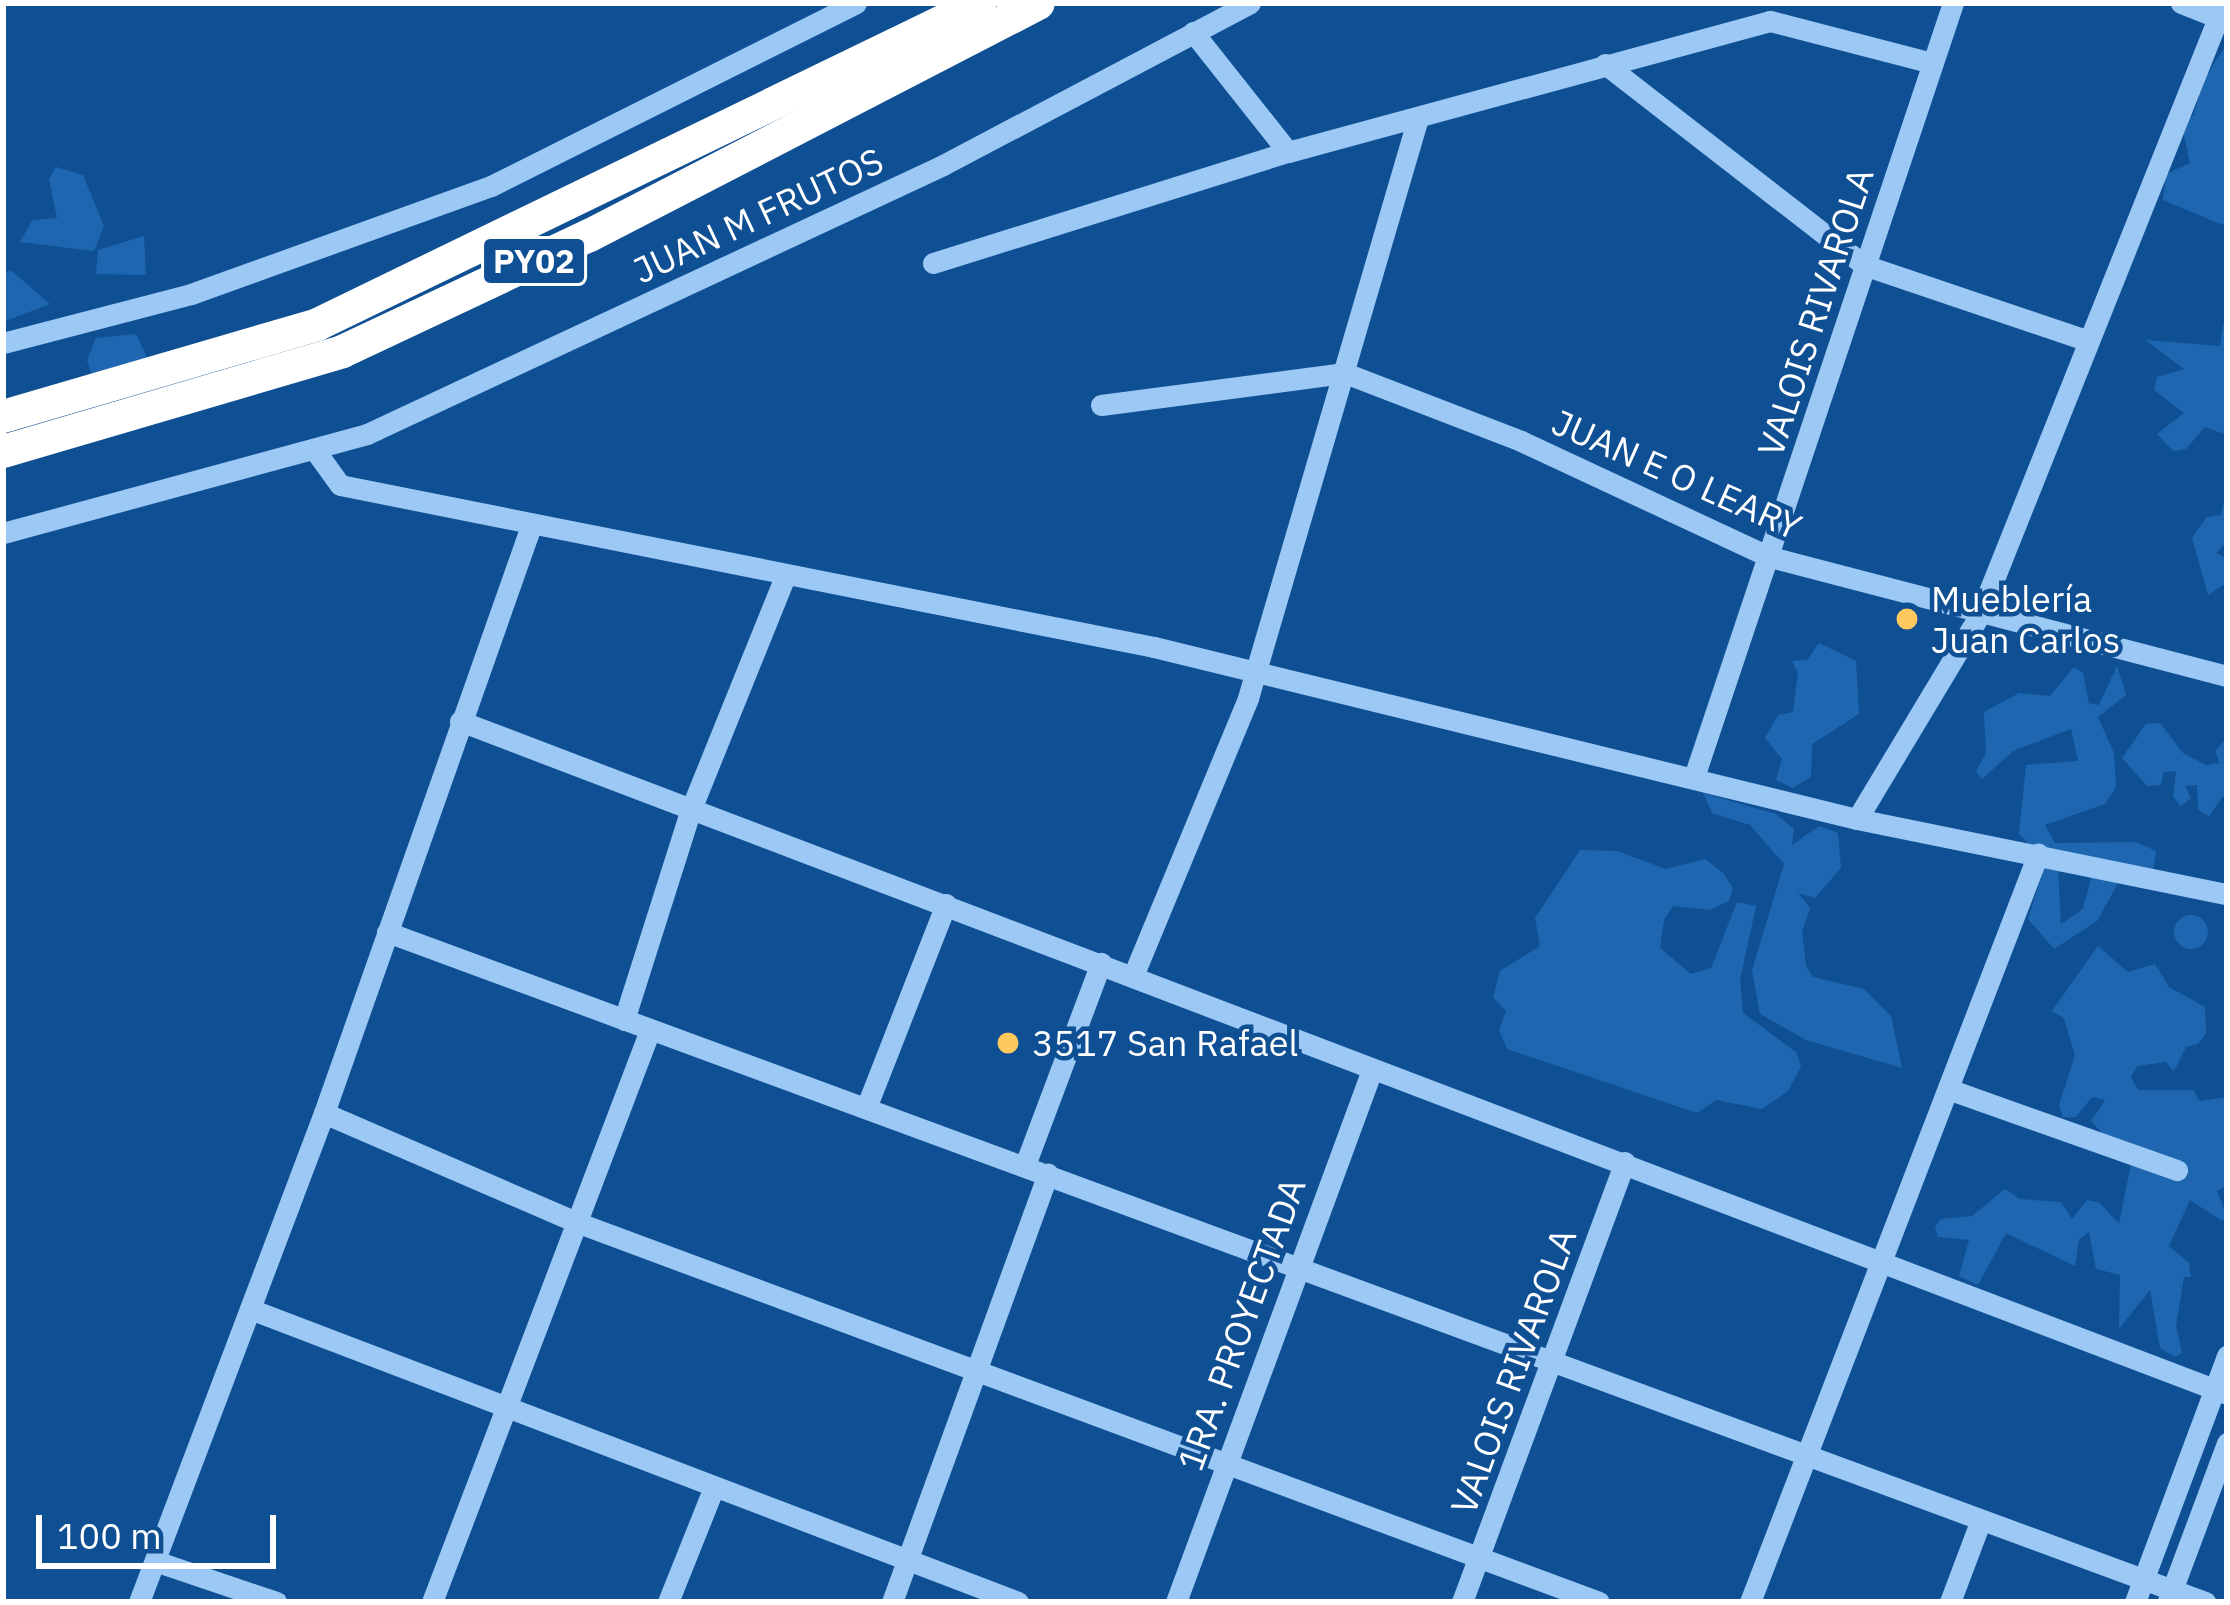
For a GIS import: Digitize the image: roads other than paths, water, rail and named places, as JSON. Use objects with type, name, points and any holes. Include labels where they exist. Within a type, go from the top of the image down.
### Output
[{"type":"highway","name":"PY02","points":[[3,416],[317,324],[979,3]]},
{"type":"highway","name":"PY02","points":[[3,451],[342,351],[589,235],[1038,3]]},
{"type":"street","points":[[3,343],[191,294],[491,186],[856,3]]},
{"type":"street","name":"JUAN M FRUTOS","points":[[3,533],[314,449],[520,366],[943,165],[1250,3]]},
{"type":"street","name":"VALOIS RIVAROLA","points":[[1694,777],[1953,3]]},
{"type":"street","points":[[1857,819],[1979,614],[2083,339],[2223,14],[2181,3]]},
{"type":"street","points":[[933,263],[1288,152],[1417,122],[1605,64],[1779,19],[1932,63]]},
{"type":"street","points":[[1193,32],[1288,152]]},
{"type":"street","points":[[1605,64],[1864,265],[2083,339]]},
{"type":"street","points":[[1133,976],[1215,792],[1417,122]]},
{"type":"street","name":"JUAN E O LEARY","points":[[1102,405],[1345,373],[1521,441],[1770,557],[2227,676]]},
{"type":"street","points":[[314,449],[340,485],[1253,671],[1857,819],[2227,894]]},
{"type":"street","points":[[140,1602],[324,1113],[530,526]]},
{"type":"street","points":[[624,1020],[691,808],[786,574]]},
{"type":"street","points":[[460,721],[1372,1070],[1884,1259],[2221,1392]]},
{"type":"street","points":[[1750,1602],[2038,854]]},
{"type":"street","points":[[866,1108],[946,904]]},
{"type":"street","points":[[387,932],[1809,1454],[2139,1592],[2205,1602]]},
{"type":"street","points":[[1025,1165],[1101,963]]},
{"type":"street","points":[[432,1602],[650,1030]]},
{"type":"street","name":"1RA. PROYECTADA","points":[[1176,1602],[1372,1070]]},
{"type":"street","points":[[1948,1089],[2176,1170]]},
{"type":"street","points":[[324,1113],[576,1222],[1599,1602]]},
{"type":"street","name":"VALOIS RIVAROLA","points":[[1462,1602],[1625,1162]]},
{"type":"street","points":[[892,1602],[1048,1173]]},
{"type":"street","points":[[250,1310],[1018,1602]]},
{"type":"street","points":[[2139,1592],[2193,1448],[2221,1392],[2227,1356]]},
{"type":"street","points":[[2170,1596],[2225,1456],[2193,1448]]},
{"type":"street","points":[[668,1602],[714,1487]]},
{"type":"street","points":[[1950,1602],[1980,1522]]},
{"type":"street","points":[[155,1561],[276,1602]]},
{"type":"place","name":"Mueblería Juan Carlos","points":[[1907,619]]},
{"type":"place","name":"3517 San Rafael","points":[[1008,1043]]}]
